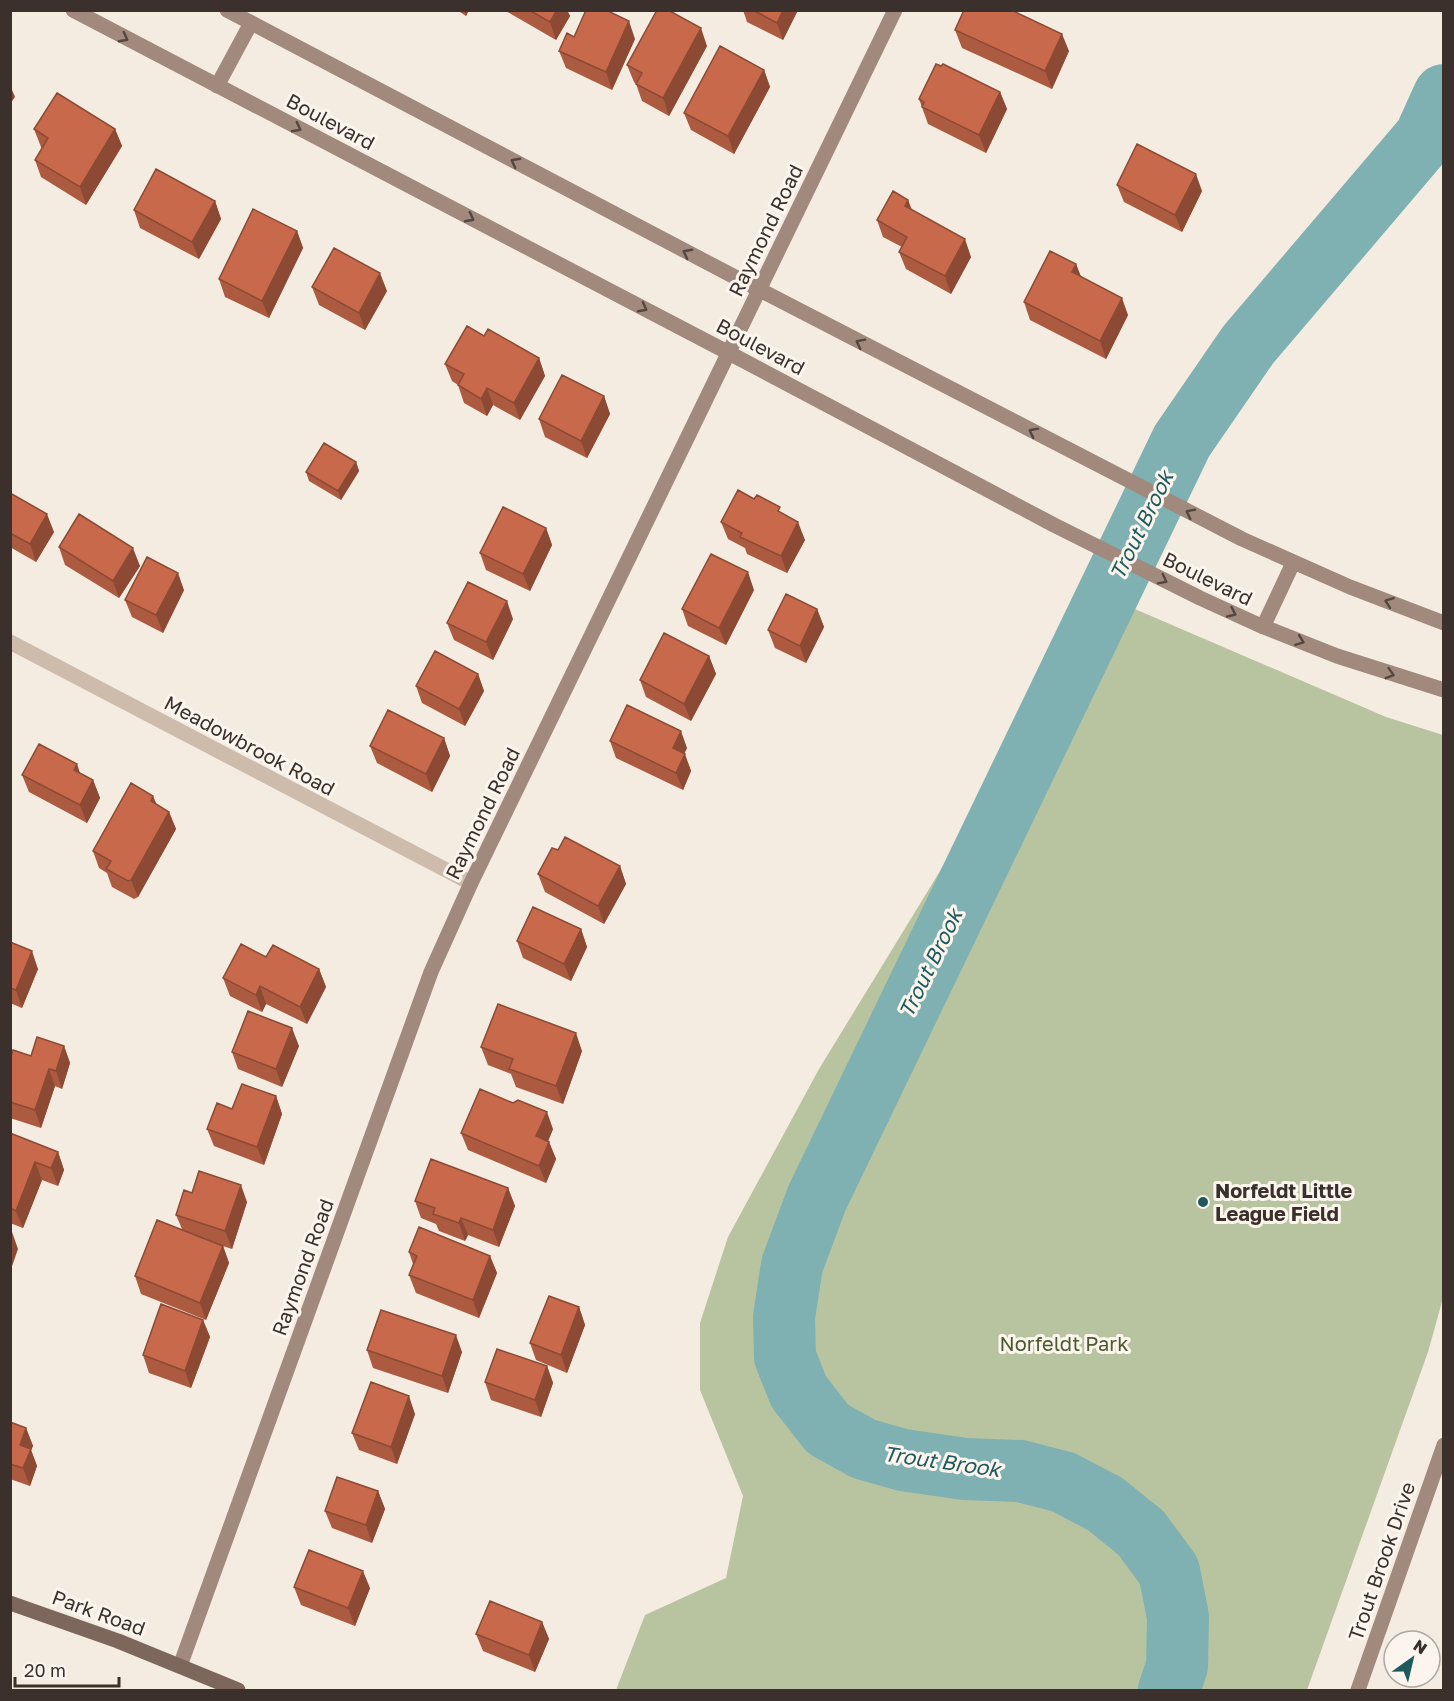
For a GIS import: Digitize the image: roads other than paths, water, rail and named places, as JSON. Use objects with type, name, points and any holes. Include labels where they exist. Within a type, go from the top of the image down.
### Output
[{"type":"main road","name":"Boulevard","points":[[73,10],[1054,525],[1200,598],[1263,627],[1337,656],[1443,690]]},
{"type":"main road","points":[[227,10],[759,290],[1242,539],[1350,587],[1443,623]]},
{"type":"main road","name":"Raymond Road","points":[[180,1666],[431,972],[471,883],[895,10]]},
{"type":"main road","points":[[217,86],[251,23]]},
{"type":"main road","points":[[1263,627],[1293,563]]},
{"type":"main road","name":"Trout Brook Drive","points":[[1358,1690],[1443,1445]]},
{"type":"main road","name":"Park Road","points":[[10,1603],[118,1641],[238,1690]]},
{"type":"street","name":"Meadowbrook Road","points":[[10,642],[471,883]]},
{"type":"waterway","name":"Trout Brook","points":[[1169,1690],[1177,1666],[1178,1617],[1169,1571],[1141,1533],[1105,1504],[1063,1482],[1020,1471],[965,1469],[903,1460],[864,1449],[828,1429],[799,1392],[785,1357],[784,1317],[792,1265],[817,1198],[1182,441],[1248,345],[1425,137],[1444,95]]},
{"type":"place","name":"Norfeldt Little League Field","points":[[1203,1202]]},
{"type":"park label","name":"Norfeldt Park","points":[[1064,1343]]}]
